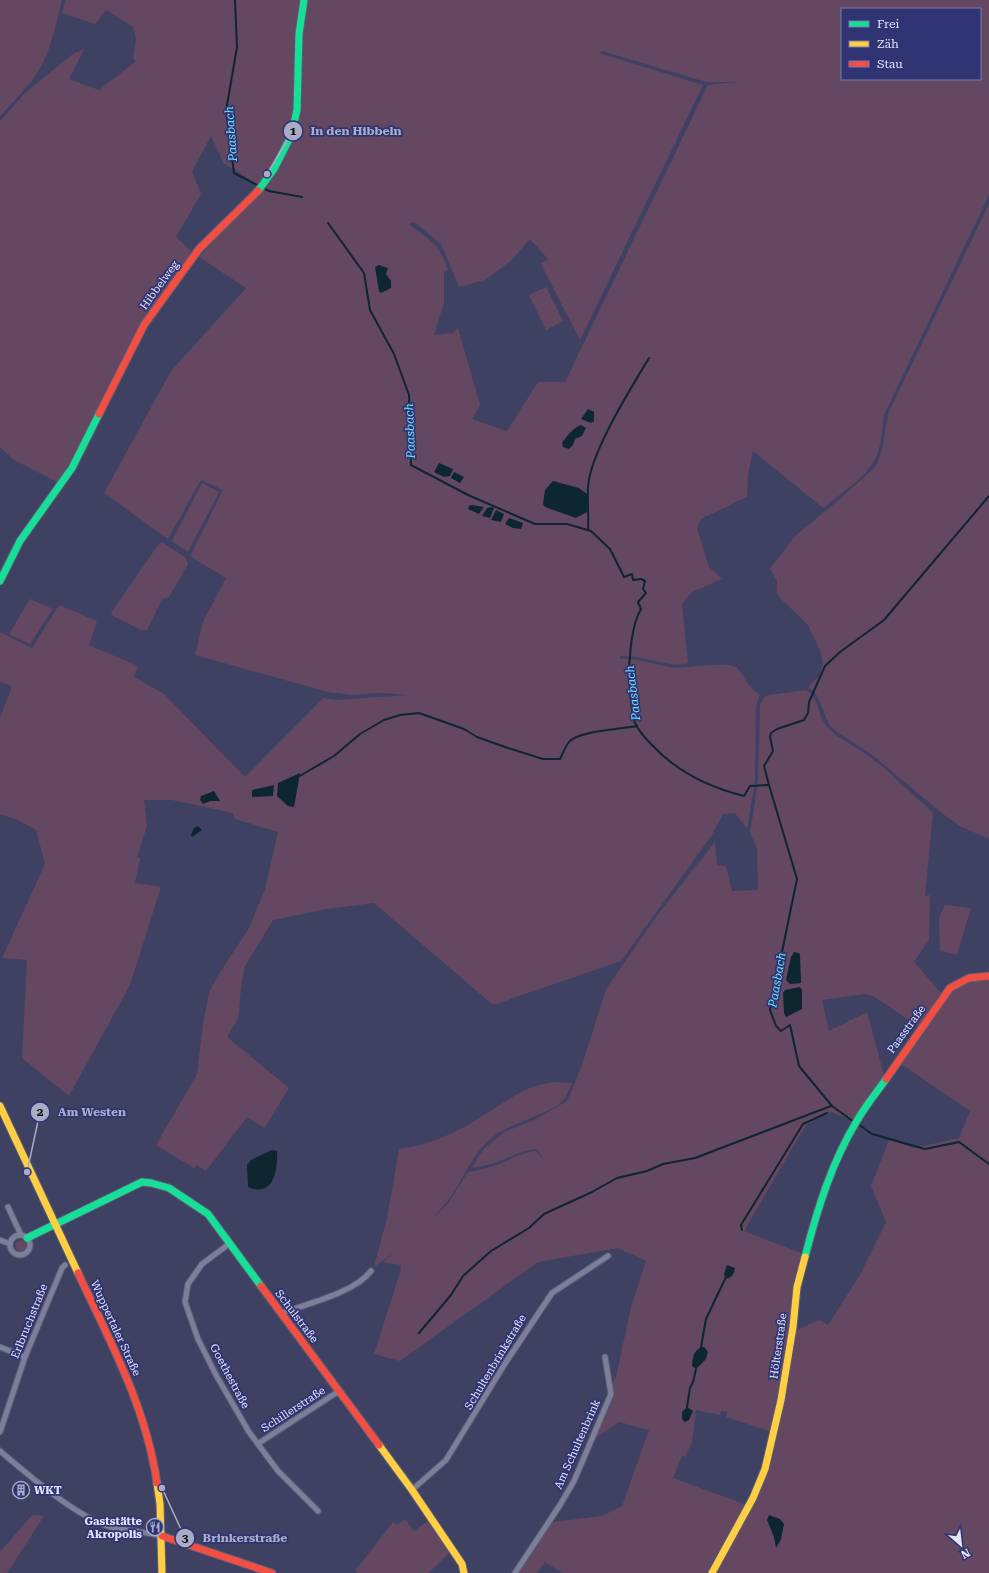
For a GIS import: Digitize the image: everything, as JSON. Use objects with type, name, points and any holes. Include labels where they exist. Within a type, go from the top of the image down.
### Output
[{"type":"street","name":"Hibbelweg","points":[[0,581],[20,541],[72,468],[144,325],[200,248],[258,192],[291,136],[297,110],[299,34],[304,0]]},
{"type":"street","name":"Paasstraße","points":[[858,1119],[950,988],[969,978],[989,976]]},
{"type":"street","name":"Wuppertaler Straße","points":[[0,1106],[131,1385],[153,1457],[162,1536],[162,1573]]},
{"type":"street","name":"Hölterstraße","points":[[712,1573],[753,1498],[765,1468],[781,1400],[793,1327],[797,1287],[818,1208],[853,1127],[858,1119]]},
{"type":"street","name":"Schulstraße","points":[[24,1237],[55,1224],[134,1184],[149,1182],[159,1184],[189,1200],[208,1214],[412,1490],[462,1564],[464,1573]]},
{"type":"street","points":[[8,1206],[24,1237],[30,1243],[30,1249],[27,1254],[21,1256],[15,1254],[11,1250],[10,1244],[16,1236],[24,1237]]},
{"type":"street","points":[[0,1240],[10,1244]]},
{"type":"street","name":"Goethestraße","points":[[229,1244],[202,1264],[188,1284],[185,1302],[198,1339],[216,1375],[249,1432],[259,1443],[278,1471],[318,1511]]},
{"type":"street","name":"Schultenbrinkstraße","points":[[412,1490],[446,1460],[510,1355],[552,1293],[608,1256]]},
{"type":"street","name":"Erlbruchstraße","points":[[0,1432],[25,1357],[62,1268],[65,1265]]},
{"type":"street","points":[[282,1313],[352,1287],[365,1279],[372,1271]]},
{"type":"street","points":[[0,1347],[25,1357]]},
{"type":"street","name":"Am Schultenbrink","points":[[515,1573],[574,1481],[611,1394],[605,1357]]},
{"type":"street","name":"Schillerstraße","points":[[259,1443],[339,1391]]},
{"type":"street","points":[[0,1451],[57,1496],[95,1521],[111,1527],[162,1536],[272,1573]]},
{"type":"shaded area","points":[[0,0],[62,0],[52,40],[45,58],[35,76],[0,116]]},
{"type":"shaded area","points":[[66,0],[303,0],[294,103],[290,126],[281,150],[258,186],[236,170],[224,164],[211,136],[192,172],[201,194],[176,237],[193,253],[155,306],[134,339],[114,374],[79,446],[59,482],[57,482],[14,460],[0,447],[0,121],[25,93],[74,53],[84,49],[69,79],[99,90],[135,62],[133,58],[136,39],[133,27],[106,10],[95,24],[62,13]]},
{"type":"shaded area","points":[[308,0],[989,0],[989,195],[884,415],[879,450],[873,463],[861,477],[823,508],[753,451],[748,475],[747,497],[701,519],[697,528],[709,567],[722,579],[692,592],[682,604],[688,663],[671,664],[637,657],[620,656],[620,659],[635,660],[673,668],[719,665],[736,667],[755,692],[760,695],[756,706],[755,780],[747,829],[735,813],[723,814],[712,835],[621,961],[493,1005],[374,903],[327,909],[273,920],[245,966],[237,1020],[227,1037],[289,1088],[264,1128],[247,1117],[206,1171],[197,1165],[194,1168],[156,1145],[197,1074],[203,1024],[209,993],[217,977],[249,928],[265,889],[278,832],[235,819],[233,813],[172,800],[144,800],[147,826],[137,857],[140,858],[135,883],[161,887],[130,985],[69,1096],[22,1058],[27,960],[2,958],[45,864],[36,830],[18,820],[0,814],[0,718],[12,686],[0,682],[0,632],[32,648],[59,605],[97,621],[89,645],[138,666],[134,677],[164,694],[245,777],[323,698],[335,700],[410,695],[379,693],[352,695],[328,692],[195,655],[203,622],[226,578],[190,556],[223,490],[201,480],[168,539],[104,493],[171,371],[246,288],[199,257],[223,229],[263,189],[299,114],[303,22]],"holes":[[[602,51],[706,82],[738,82],[708,85],[565,382],[538,382],[507,431],[472,419],[480,405],[458,328],[452,333],[434,335],[444,303],[444,272],[448,270],[445,261],[433,243],[409,224],[414,222],[441,244],[459,287],[485,280],[512,260],[530,239],[548,259],[541,264],[580,340],[703,85],[599,53]]]},
{"type":"shaded area","points":[[989,204],[989,839],[960,826],[943,814],[872,755],[830,726],[815,692],[808,687],[820,675],[823,663],[820,650],[808,625],[780,598],[777,592],[777,581],[770,569],[795,536],[840,499],[876,466],[882,450],[888,414]]},
{"type":"shaded area","points":[[546,287],[563,321],[546,330],[529,295]]},
{"type":"shaded area","points":[[202,483],[219,492],[188,552],[172,541]]},
{"type":"shaded area","points":[[162,542],[186,558],[188,564],[169,597],[162,599],[147,630],[141,630],[113,616],[111,613],[158,545]]},
{"type":"shaded area","points":[[30,599],[53,609],[30,644],[9,634]]},
{"type":"shaded area","points":[[806,690],[811,694],[817,703],[822,719],[828,728],[875,761],[933,812],[925,896],[930,895],[929,940],[914,962],[941,993],[918,1026],[873,996],[865,994],[822,1000],[829,1031],[867,1012],[884,1075],[853,1121],[831,1112],[806,1125],[744,1231],[803,1254],[772,1432],[726,1417],[727,1412],[721,1411],[720,1415],[696,1410],[692,1442],[685,1457],[682,1456],[673,1478],[747,1505],[710,1573],[562,1573],[545,1562],[537,1573],[519,1573],[552,1522],[602,1516],[622,1506],[649,1430],[619,1422],[594,1439],[613,1398],[611,1387],[616,1377],[631,1307],[646,1261],[618,1248],[538,1262],[400,1361],[374,1354],[401,1265],[383,1262],[447,1205],[468,1172],[497,1165],[520,1155],[536,1151],[544,1160],[536,1149],[494,1163],[472,1168],[485,1148],[504,1132],[534,1120],[567,1101],[581,1068],[606,989],[656,917],[715,842],[717,865],[726,866],[732,891],[758,890],[757,848],[750,833],[758,782],[760,704],[764,697],[769,695]]},
{"type":"shaded area","points":[[945,905],[971,908],[957,955],[940,951],[939,918]]},
{"type":"shaded area","points":[[989,978],[989,1573],[715,1573],[756,1498],[795,1331],[819,1320],[828,1325],[860,1275],[886,1222],[871,1186],[889,1140],[915,1148],[959,1138],[970,1111],[900,1063],[952,990],[969,980]]},
{"type":"shaded area","points":[[556,1082],[572,1083],[564,1099],[550,1110],[501,1131],[486,1143],[468,1168],[453,1194],[440,1210],[412,1237],[374,1267],[387,1218],[399,1149],[433,1141],[443,1137],[474,1121],[528,1089],[537,1085]]},
{"type":"shaded area","points":[[21,1240],[25,1242],[27,1246],[25,1250],[21,1252],[17,1250],[15,1246],[17,1242]]},
{"type":"shaded area","points":[[32,1515],[44,1516],[7,1573],[0,1573],[0,1552]]},
{"type":"shaded area","points":[[405,1519],[414,1531],[428,1521],[450,1552],[429,1573],[358,1573],[355,1571],[393,1522],[397,1525]]},
{"type":"water","points":[[379,265],[388,268],[386,274],[391,281],[391,288],[381,293],[379,291],[375,267]]},
{"type":"water","points":[[588,409],[594,412],[594,421],[591,423],[581,419]]},
{"type":"water","points":[[581,425],[586,428],[582,436],[575,439],[573,445],[569,449],[563,447],[562,443],[568,435],[575,428]]},
{"type":"water","points":[[439,463],[453,469],[450,476],[444,477],[434,472]]},
{"type":"water","points":[[454,472],[464,477],[460,483],[451,478]]},
{"type":"water","points":[[553,481],[579,488],[588,495],[589,511],[576,518],[545,507],[543,504],[545,490]]},
{"type":"water","points":[[469,506],[484,507],[479,514],[468,509]]},
{"type":"water","points":[[487,508],[494,508],[490,518],[482,516]]},
{"type":"water","points":[[496,510],[504,514],[501,522],[491,520]]},
{"type":"water","points":[[509,518],[523,523],[521,529],[513,528],[505,524]]},
{"type":"water","points":[[300,773],[294,807],[288,806],[277,796],[278,783]]},
{"type":"water","points":[[274,785],[273,796],[252,797],[252,790]]},
{"type":"water","points":[[214,791],[220,801],[210,801],[203,804],[200,800],[201,796]]},
{"type":"water","points":[[198,826],[202,830],[192,837],[191,835],[194,828]]},
{"type":"water","points":[[794,952],[799,953],[800,955],[801,983],[790,984],[786,980],[791,957]]},
{"type":"water","points":[[800,987],[802,990],[802,1009],[786,1017],[784,1013],[783,993],[785,990]]},
{"type":"water","points":[[272,1150],[277,1151],[277,1166],[273,1180],[264,1189],[248,1187],[247,1165],[251,1160]]},
{"type":"water","points":[[727,1265],[735,1268],[732,1275],[725,1279],[724,1274]]},
{"type":"water","points":[[701,1347],[704,1347],[708,1352],[706,1359],[696,1369],[692,1366],[693,1357],[696,1351]]},
{"type":"water","points":[[687,1407],[693,1411],[689,1420],[685,1422],[682,1419],[682,1412]]},
{"type":"water","points":[[769,1515],[780,1519],[784,1524],[781,1539],[776,1548],[774,1537],[767,1520]]},
{"type":"waterway","name":"Paasbach","points":[[235,0],[237,47],[226,111],[234,173],[259,186]]},
{"type":"waterway","name":"Paasbach","points":[[263,188],[269,191],[302,197]]},
{"type":"waterway","name":"Paasbach","points":[[328,223],[364,273],[370,310],[394,354],[409,395],[411,465],[468,495],[535,524],[567,524],[591,531],[610,549],[624,577],[632,574],[633,580],[641,579],[645,581],[643,589],[646,593],[638,602],[641,609],[636,619],[633,632],[629,663],[633,717],[640,732],[662,755],[683,771],[718,788],[744,796],[750,786],[769,785],[797,879],[770,1010],[776,1026],[781,1031],[790,1025],[799,1066],[832,1106],[854,1122]]},
{"type":"waterway","points":[[588,530],[588,487],[590,473],[603,439],[612,421],[649,358]]},
{"type":"waterway","points":[[769,785],[764,766],[773,751],[770,737],[771,733],[777,729],[804,720],[808,713],[809,702],[825,666],[840,652],[884,620],[989,496]]},
{"type":"waterway","points":[[298,777],[334,756],[360,734],[384,720],[400,715],[419,713],[464,729],[477,737],[543,759],[560,759],[569,742],[581,735],[637,726]]},
{"type":"waterway","points":[[419,1333],[451,1295],[463,1276],[491,1251],[529,1228],[544,1214],[592,1192],[617,1178],[647,1171],[663,1164],[695,1158],[831,1106]]},
{"type":"waterway","points":[[742,1230],[741,1225],[803,1124],[827,1113]]},
{"type":"waterway","name":"Paasbach","points":[[858,1124],[872,1134],[925,1149],[959,1142],[989,1164]]},
{"type":"waterway","points":[[701,1347],[706,1319],[725,1279]]},
{"type":"waterway","points":[[687,1407],[690,1388],[696,1369]]},
{"type":"traffic: fast","points":[[258,191],[274,169],[291,136],[297,110],[299,34],[304,0]]},
{"type":"traffic: fast","points":[[0,581],[20,541],[72,468],[99,414]]},
{"type":"traffic: fast","points":[[805,1257],[820,1204],[840,1152],[861,1114],[886,1079]]},
{"type":"traffic: fast","points":[[27,1238],[142,1182],[151,1183],[169,1188],[208,1214],[261,1286]]},
{"type":"traffic: slow","points":[[0,1106],[78,1273]]},
{"type":"traffic: slow","points":[[712,1573],[753,1498],[765,1469],[781,1400],[793,1327],[797,1287],[805,1257]]},
{"type":"traffic: slow","points":[[379,1445],[412,1490],[462,1564],[464,1573]]},
{"type":"traffic: slow","points":[[157,1483],[160,1504],[162,1573]]},
{"type":"traffic: jam","points":[[99,414],[144,325],[199,249],[258,191]]},
{"type":"traffic: jam","points":[[886,1079],[950,988],[969,978],[989,976]]},
{"type":"traffic: jam","points":[[78,1273],[114,1349],[136,1401],[152,1455],[157,1483]]},
{"type":"traffic: jam","points":[[261,1286],[379,1445]]},
{"type":"traffic: jam","points":[[162,1536],[272,1573]]},
{"type":"place","name":"In den Hibbeln","points":[[267,174]]},
{"type":"place","name":"Am Westen","points":[[27,1172]]},
{"type":"place","name":"Brinkerstraße","points":[[162,1488]]},
{"type":"place","name":"WKT","points":[[21,1490]]},
{"type":"place","name":"Gaststätte Akropolis","points":[[155,1527]]}]
